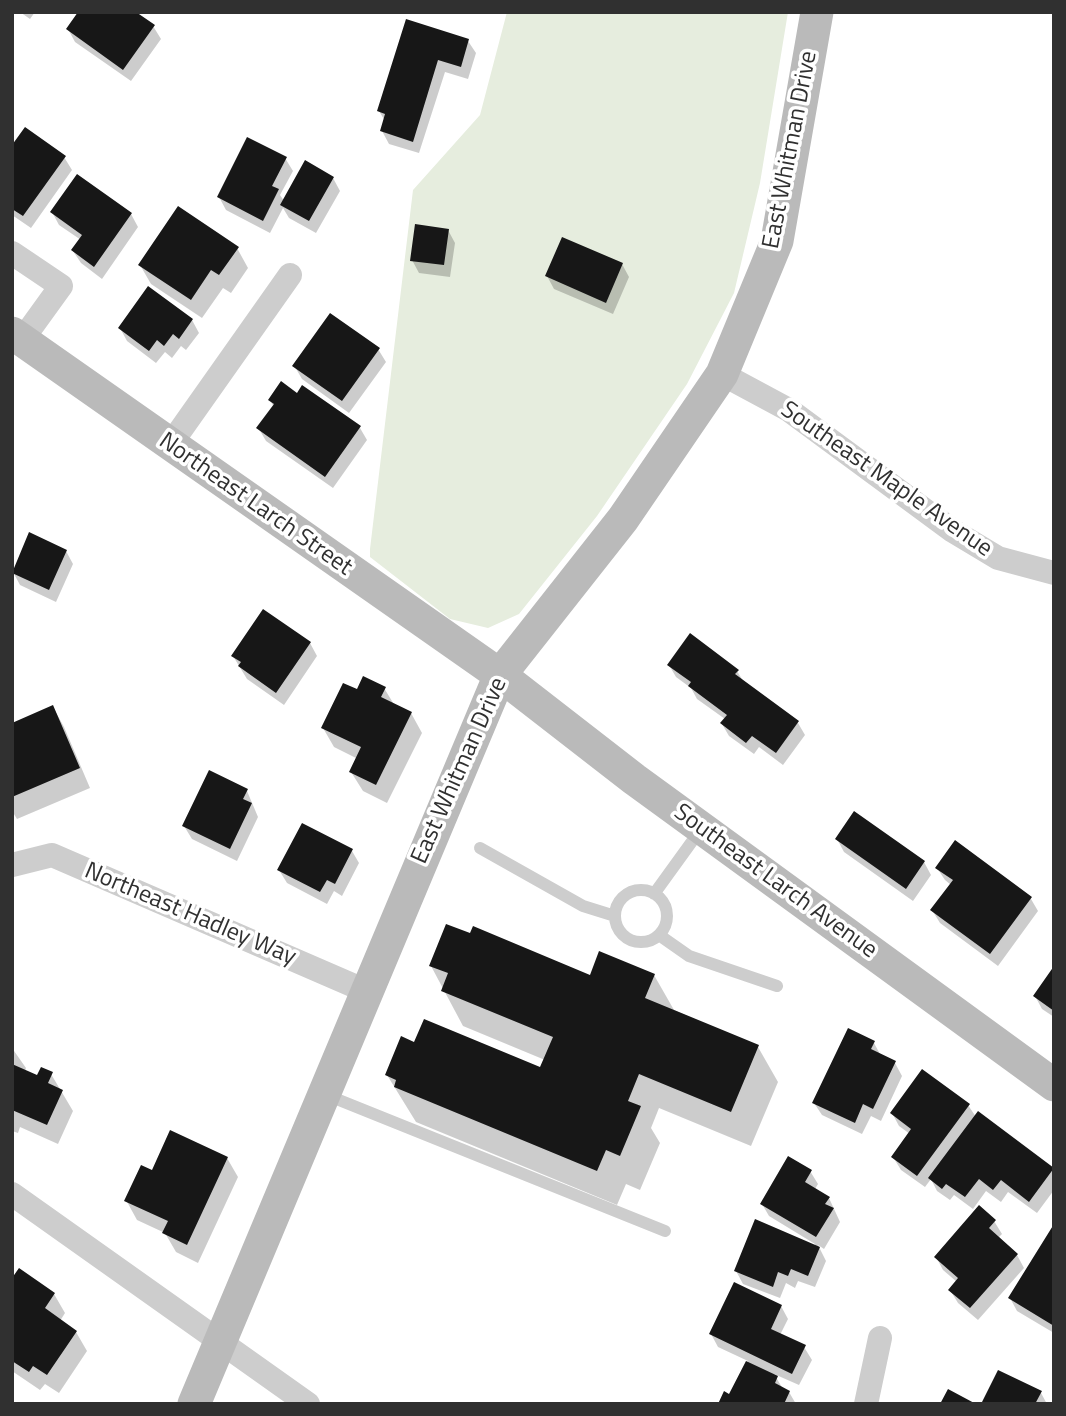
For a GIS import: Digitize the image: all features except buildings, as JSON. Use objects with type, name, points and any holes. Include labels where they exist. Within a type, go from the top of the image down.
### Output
[{"type":"main road","name":"East Whitman Drive","points":[[194,1404],[500,676],[623,519],[723,374],[777,241],[817,12]]},
{"type":"main road","name":"Northeast Larch Street","points":[[17,337],[500,676]]},
{"type":"main road","name":"Southeast Larch Avenue","points":[[500,676],[701,828],[1054,1085]]},
{"type":"street","points":[[12,253],[61,286],[17,337]]},
{"type":"street","points":[[170,445],[290,275]]},
{"type":"street","name":"Southeast Maple Avenue","points":[[723,374],[789,410],[953,531],[998,558],[1054,573]]},
{"type":"street","name":"Northeast Hadley Way","points":[[12,865],[52,855],[366,991]]},
{"type":"street","points":[[12,1194],[307,1404]]},
{"type":"street","points":[[866,1404],[880,1338]]},
{"type":"lane","points":[[654,894],[701,828]]},
{"type":"lane","points":[[480,848],[583,906],[615,916]]},
{"type":"lane","points":[[641,890],[654,894],[666,906],[665,926],[659,935],[651,940],[631,940],[622,934],[617,926],[617,906],[623,897],[631,892],[641,890]]},
{"type":"lane","points":[[659,935],[689,956],[777,986]]},
{"type":"lane","points":[[323,1094],[665,1231]]},
{"type":"green space","points":[[507,12],[788,12],[760,183],[734,293],[687,384],[597,516],[519,614],[488,628],[450,619],[370,557],[370,549],[413,190],[480,115]]}]
